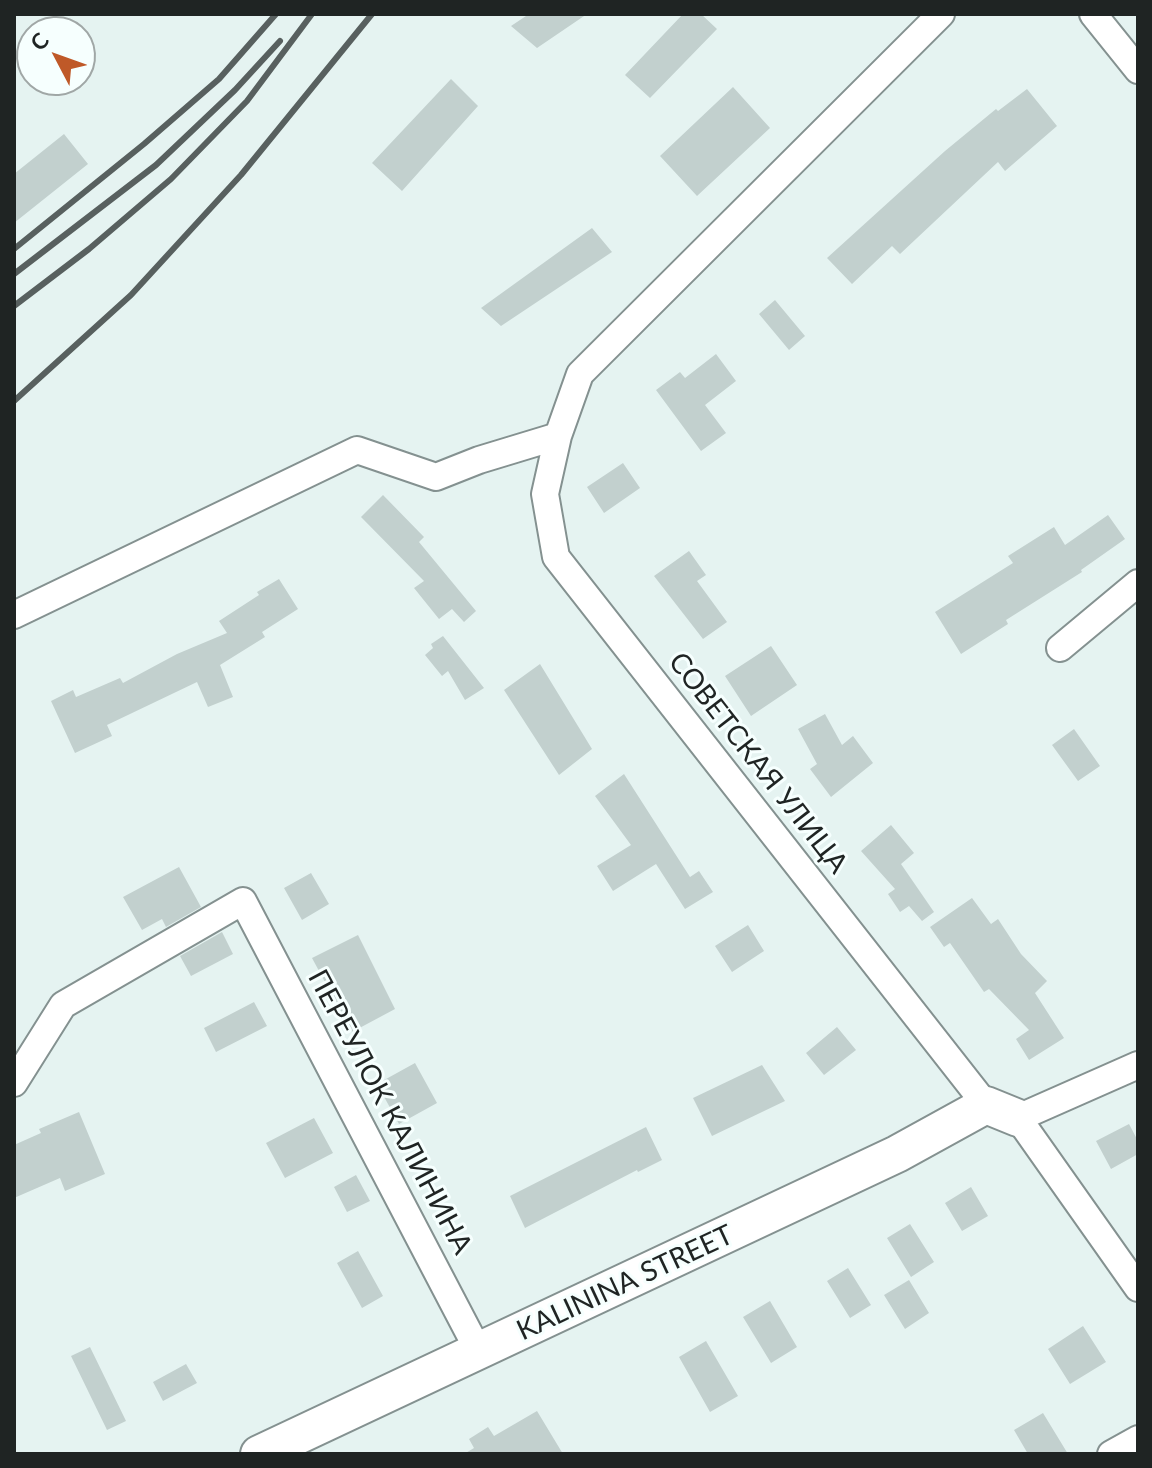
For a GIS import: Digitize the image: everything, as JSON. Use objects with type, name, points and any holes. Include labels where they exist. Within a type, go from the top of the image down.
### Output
[{"type":"street","name":"СОВЕТСКАЯ УЛИЦА","points":[[941,14],[580,374],[558,436],[545,494],[556,557],[1002,1111],[1138,1288]]},
{"type":"street","points":[[1093,14],[1138,70]]},
{"type":"street","points":[[14,615],[357,450],[436,477],[479,460],[558,436]]},
{"type":"street","points":[[1060,648],[1138,583]]},
{"type":"street","name":"ПЕРЕУЛОК КАЛИНИНА","points":[[14,1083],[63,1005],[243,901],[479,1352]]},
{"type":"street","name":"KALININA STREET","points":[[259,1454],[897,1154],[1002,1111],[1138,1065]]},
{"type":"street","points":[[1111,1454],[1138,1439]]},
{"type":"building","points":[[529,14],[587,14],[537,48],[511,26]]},
{"type":"building","points":[[683,14],[701,14],[717,29],[650,98],[625,75]]},
{"type":"building","points":[[451,79],[478,106],[402,191],[372,163]]},
{"type":"building","points":[[733,87],[770,128],[697,196],[660,156]]},
{"type":"building","points":[[1027,89],[1057,126],[1005,171],[998,162],[900,254],[892,246],[852,284],[827,258],[945,151],[996,109],[998,111]]},
{"type":"building","points":[[64,134],[88,164],[14,223],[14,174]]},
{"type":"building","points":[[592,228],[612,252],[501,326],[481,308]]},
{"type":"building","points":[[775,300],[805,336],[789,350],[759,314]]},
{"type":"building","points":[[716,354],[736,381],[705,405],[726,433],[701,451],[656,390],[680,372],[685,378]]},
{"type":"building","points":[[623,463],[640,488],[604,513],[587,487]]},
{"type":"building","points":[[383,495],[424,537],[419,542],[476,611],[464,622],[452,609],[439,619],[414,588],[424,581],[361,517]]},
{"type":"building","points":[[1108,515],[1125,539],[1082,572],[1006,620],[1008,624],[961,654],[935,612],[1013,563],[1008,556],[1054,527],[1065,545]]},
{"type":"building","points":[[689,551],[706,575],[697,581],[727,622],[703,639],[654,576]]},
{"type":"building","points":[[279,579],[298,609],[262,632],[265,637],[220,665],[233,697],[208,707],[197,682],[107,725],[112,736],[75,753],[51,701],[73,690],[76,697],[120,678],[123,683],[177,654],[227,633],[219,621]]},
{"type":"building","points":[[443,636],[484,688],[465,700],[448,671],[442,676],[425,655],[433,648],[431,644]]},
{"type":"building","points":[[771,646],[797,685],[751,716],[725,676]]},
{"type":"building","points":[[540,664],[592,749],[559,775],[504,690]]},
{"type":"building","points":[[825,714],[842,745],[853,736],[873,763],[831,797],[810,769],[817,764],[798,729]]},
{"type":"building","points":[[1074,729],[1100,766],[1078,781],[1052,745]]},
{"type":"building","points":[[624,774],[690,877],[699,871],[713,892],[685,909],[656,864],[613,891],[597,866],[631,845],[595,796]]},
{"type":"building","points":[[891,825],[914,853],[901,864],[934,912],[922,921],[909,906],[900,912],[888,894],[895,889],[861,851]]},
{"type":"building","points":[[179,867],[201,907],[166,927],[162,919],[142,930],[123,897]]},
{"type":"building","points":[[311,873],[329,904],[302,920],[284,888]]},
{"type":"building","points":[[972,898],[991,924],[998,919],[1021,954],[1047,981],[1035,993],[1064,1038],[1029,1060],[1016,1039],[1029,1030],[989,989],[984,992],[950,943],[944,947],[930,927]]},
{"type":"building","points":[[748,925],[764,951],[732,972],[715,946]]},
{"type":"building","points":[[222,932],[233,954],[191,976],[180,956]]},
{"type":"building","points":[[358,935],[395,1009],[352,1032],[312,958]]},
{"type":"building","points":[[254,1002],[267,1026],[216,1052],[204,1028]]},
{"type":"building","points":[[837,1027],[856,1050],[824,1075],[806,1053]]},
{"type":"building","points":[[415,1063],[437,1103],[399,1124],[377,1084]]},
{"type":"building","points":[[762,1065],[785,1101],[712,1136],[693,1098]]},
{"type":"building","points":[[79,1112],[105,1174],[65,1191],[60,1178],[14,1198],[14,1145],[41,1133],[39,1129]]},
{"type":"building","points":[[314,1118],[333,1153],[285,1178],[266,1143]]},
{"type":"building","points":[[1129,1124],[1138,1141],[1138,1154],[1111,1169],[1096,1141]]},
{"type":"building","points":[[646,1127],[662,1160],[525,1228],[510,1196]]},
{"type":"building","points":[[356,1175],[370,1201],[347,1212],[334,1187]]},
{"type":"building","points":[[971,1187],[988,1216],[962,1231],[945,1203]]},
{"type":"building","points":[[910,1224],[934,1262],[911,1277],[887,1238]]},
{"type":"building","points":[[358,1251],[383,1296],[362,1308],[337,1263]]},
{"type":"building","points":[[848,1268],[871,1305],[850,1318],[827,1281]]},
{"type":"building","points":[[909,1280],[929,1313],[905,1329],[884,1295]]},
{"type":"building","points":[[770,1301],[797,1347],[771,1363],[743,1317]]},
{"type":"building","points":[[1083,1326],[1106,1362],[1070,1384],[1048,1349]]},
{"type":"building","points":[[706,1341],[738,1396],[710,1412],[679,1357]]},
{"type":"building","points":[[90,1347],[126,1421],[107,1430],[71,1356]]},
{"type":"building","points":[[186,1364],[197,1383],[163,1401],[153,1382]]},
{"type":"building","points":[[537,1411],[563,1454],[464,1454],[474,1448],[469,1439],[488,1427],[494,1436]]},
{"type":"building","points":[[1043,1413],[1068,1454],[1028,1454],[1014,1430]]},
{"type":"railway","points":[[14,249],[219,79],[276,14]]},
{"type":"railway","points":[[14,306],[89,249],[171,179],[247,101],[312,14]]},
{"type":"railway","points":[[14,401],[131,295],[241,175],[372,14]]},
{"type":"railway","points":[[14,274],[156,165],[235,90],[280,41]]}]
